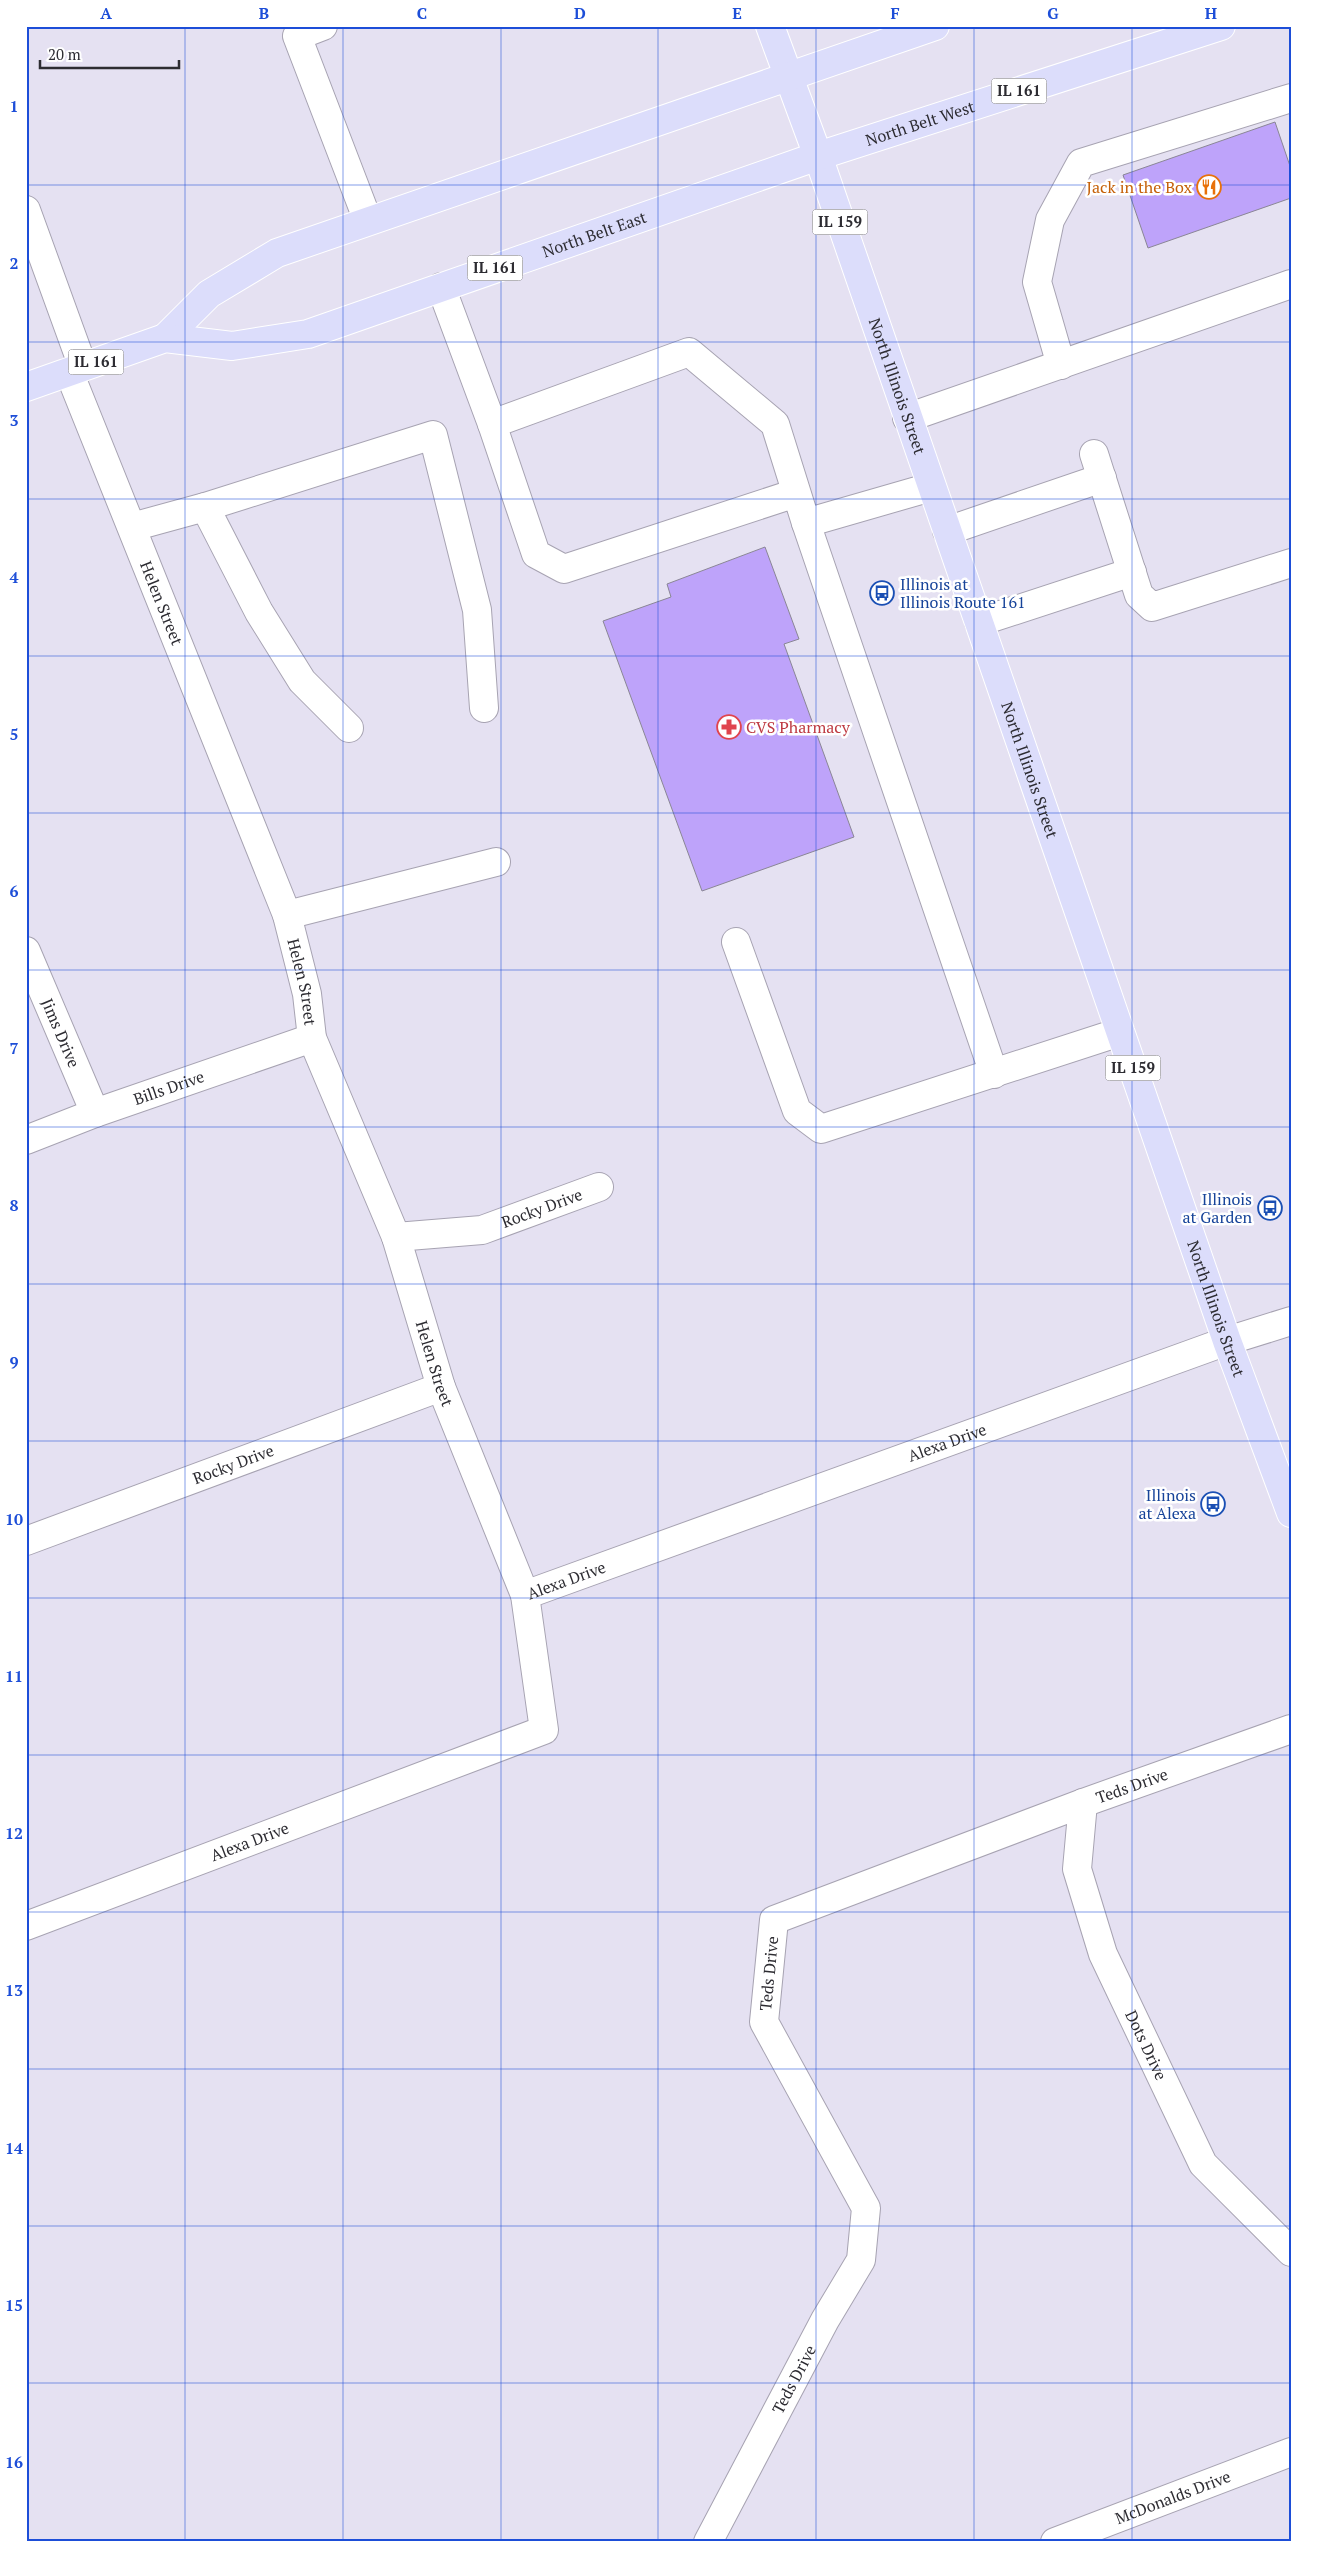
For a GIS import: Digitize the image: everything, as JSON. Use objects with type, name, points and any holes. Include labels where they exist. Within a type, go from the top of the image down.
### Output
[{"type":"main road","name":"North Illinois Street","points":[[770,26],[818,156],[1227,1341],[1291,1513]]},
{"type":"main road","name":"IL 161","points":[[788,76],[934,26]]},
{"type":"main road","name":"North Belt West","points":[[818,156],[1221,26]]},
{"type":"main road","name":"North Belt East","points":[[26,387],[165,338],[209,294],[276,253],[788,76]]},
{"type":"main road","name":"North Belt East","points":[[165,338],[232,346],[308,334],[818,156]]},
{"type":"street","points":[[323,26],[295,31],[368,221]]},
{"type":"street","points":[[1061,365],[1037,282],[1050,220],[1081,163],[1291,98]]},
{"type":"street","name":"Helen Street","points":[[26,210],[76,369],[132,527],[287,915],[307,994],[312,1038],[396,1237],[441,1387],[525,1595]]},
{"type":"street","points":[[907,418],[1291,284]]},
{"type":"street","points":[[440,287],[492,424],[536,554],[564,569],[796,493]]},
{"type":"street","points":[[492,424],[689,352],[776,424],[806,523],[994,1074]]},
{"type":"street","points":[[132,527],[205,507],[433,435],[477,610],[484,708]]},
{"type":"street","points":[[947,531],[1098,466],[1139,595],[1152,607],[1291,563]]},
{"type":"street","points":[[806,523],[931,487]]},
{"type":"street","points":[[205,507],[259,612],[302,681],[349,728]]},
{"type":"street","points":[[979,622],[1132,572]]},
{"type":"street","points":[[287,915],[496,862]]},
{"type":"street","points":[[736,942],[797,1111],[822,1129],[1120,1032]]},
{"type":"street","name":"Jims Drive","points":[[26,951],[95,1113]]},
{"type":"street","name":"Bills Drive","points":[[26,1140],[95,1113],[312,1038]]},
{"type":"street","name":"Rocky Drive","points":[[396,1237],[482,1230],[599,1187]]},
{"type":"street","name":"Alexa Drive","points":[[26,1926],[544,1730],[525,1595],[1227,1341],[1291,1321]]},
{"type":"street","name":"Rocky Drive","points":[[26,1541],[441,1387]]},
{"type":"street","name":"Teds Drive","points":[[708,2542],[825,2320],[861,2260],[864,2234],[866,2208],[764,2022],[774,1920],[1083,1803],[1291,1729]]},
{"type":"street","name":"Dots Drive","points":[[1083,1803],[1077,1869],[1103,1954],[1203,2164],[1291,2252]]},
{"type":"street","name":"McDonalds Drive","points":[[1055,2542],[1291,2452]]},
{"type":"building","name":"Jack in the Box","points":[[1275,122],[1291,169],[1291,198],[1148,248],[1123,175]]},
{"type":"building","name":"CVS Pharmacy","points":[[765,547],[799,639],[784,644],[854,837],[702,891],[603,621],[671,597],[667,584]]},
{"type":"place","name":"Jack in the Box","points":[[1209,187]]},
{"type":"place","name":"Illinois at Illinois Route 161","points":[[882,593]]},
{"type":"place","name":"CVS Pharmacy","points":[[729,727]]},
{"type":"place","name":"Illinois at Garden","points":[[1270,1208]]},
{"type":"place","name":"Illinois at Alexa","points":[[1213,1504]]}]
